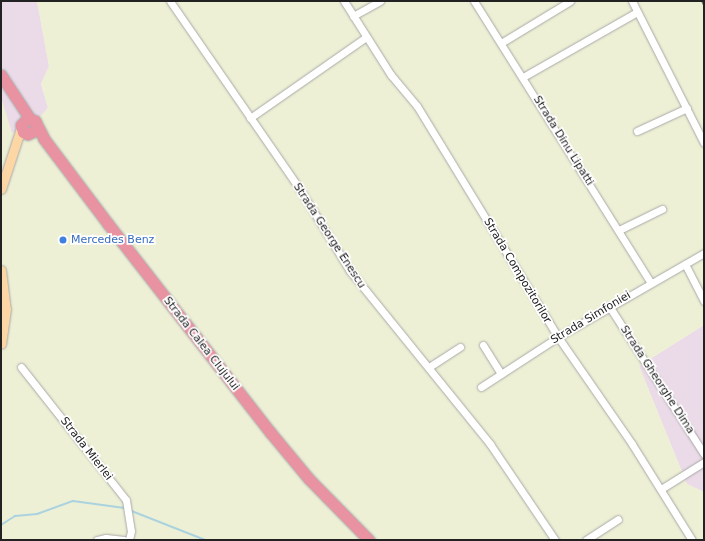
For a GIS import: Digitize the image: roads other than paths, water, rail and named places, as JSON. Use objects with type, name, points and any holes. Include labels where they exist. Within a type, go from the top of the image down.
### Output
[{"type":"highway","name":"Strada Calea Clujului","points":[[1,75],[22,109],[28,127],[44,139],[284,449],[309,479],[369,540]]},
{"type":"main road","points":[[1,189],[15,143],[28,127]]},
{"type":"main road","points":[[1,270],[5,326],[1,344]]},
{"type":"street","name":"Strada George Enescu","points":[[170,1],[299,188],[350,271],[490,444],[555,540]]},
{"type":"street","name":"Strada Compozitorilor","points":[[344,1],[391,75],[417,106],[558,337],[661,489],[692,540]]},
{"type":"street","points":[[353,16],[380,1]]},
{"type":"street","points":[[501,43],[570,1]]},
{"type":"street","points":[[632,1],[704,143]]},
{"type":"street","name":"Strada Dinu Lipatti","points":[[478,2],[501,43],[619,230],[650,282]]},
{"type":"street","points":[[523,77],[637,12]]},
{"type":"street","points":[[250,118],[366,37]]},
{"type":"street","points":[[637,131],[687,108]]},
{"type":"street","points":[[619,230],[662,209]]},
{"type":"street","name":"Strada Simfoniei","points":[[481,387],[558,337],[650,282],[704,253]]},
{"type":"street","points":[[685,264],[704,301]]},
{"type":"street","name":"Strada Gheorghe Dima","points":[[610,306],[704,454]]},
{"type":"street","points":[[483,344],[501,374]]},
{"type":"street","points":[[429,367],[460,347]]},
{"type":"street","name":"Strada Mierlei","points":[[21,367],[122,495],[128,509],[131,531],[129,540]]},
{"type":"street","points":[[661,489],[704,462]]},
{"type":"street","points":[[586,540],[618,519]]},
{"type":"street","points":[[97,540],[106,538],[124,540]]},
{"type":"waterway","points":[[1,525],[15,516],[37,514],[73,501],[125,508]]},
{"type":"waterway","points":[[129,510],[205,540]]},
{"type":"railway","points":[[702,1],[704,5]]},
{"type":"place","name":"Mercedes Benz","points":[[63,240]]}]
